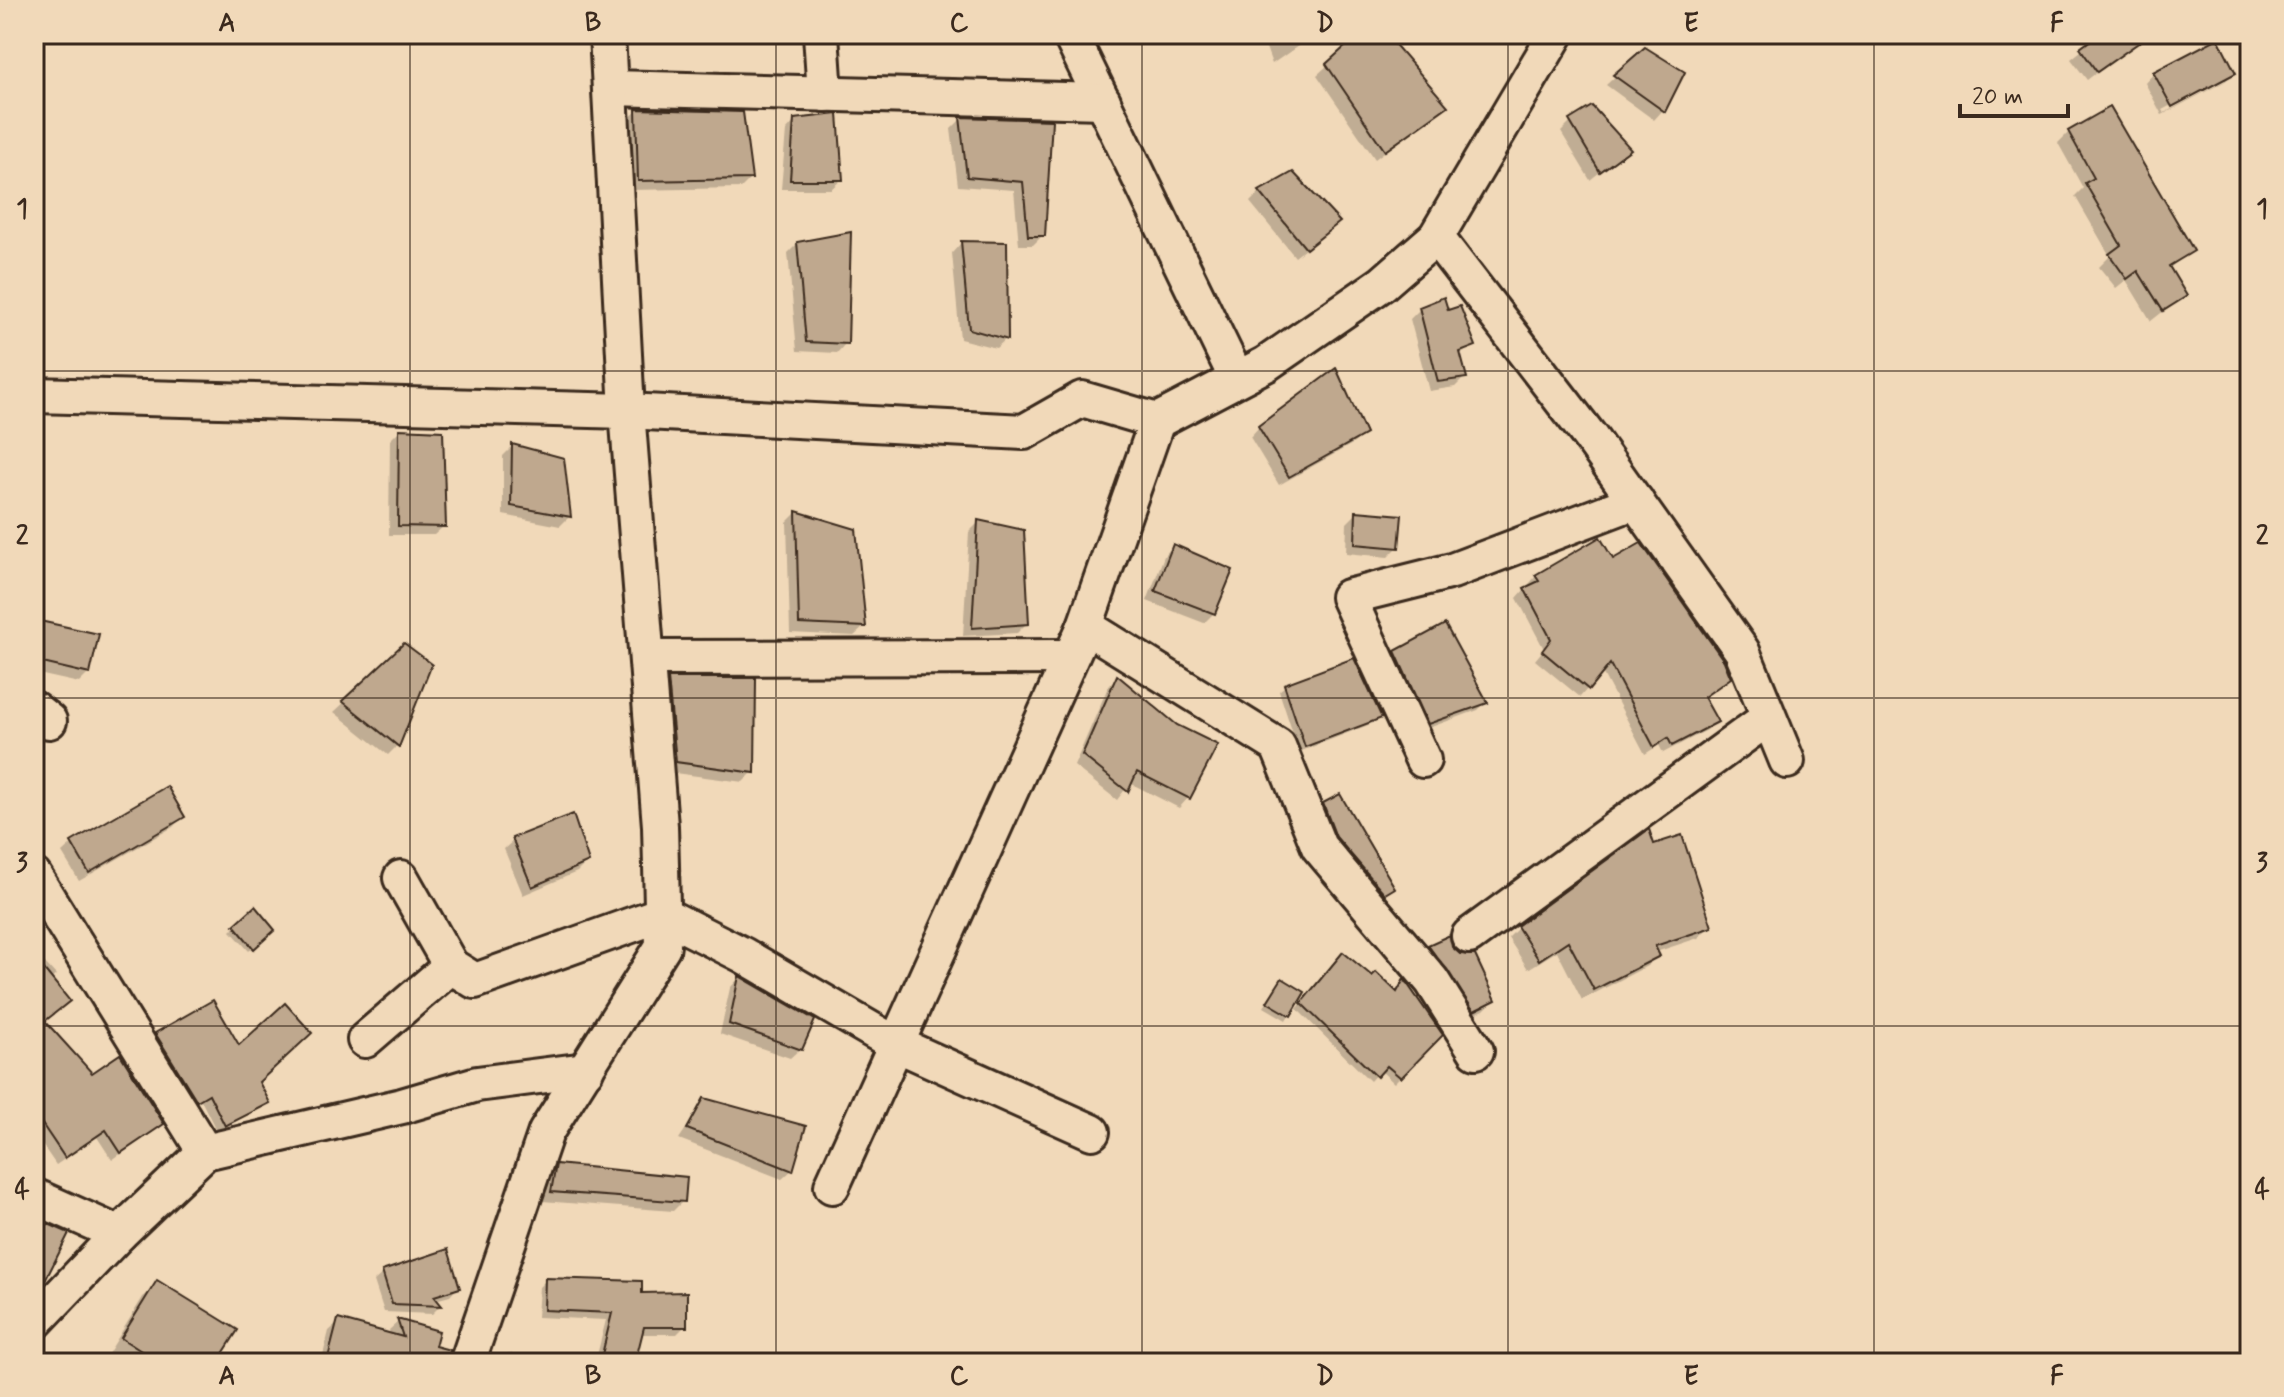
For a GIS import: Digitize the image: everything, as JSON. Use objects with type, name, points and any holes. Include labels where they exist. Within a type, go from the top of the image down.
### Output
[{"type":"street","points":[[467,1363],[546,1132],[663,946],[660,826],[627,411],[607,34]]},
{"type":"street","points":[[821,34],[825,94]]},
{"type":"street","points":[[1070,34],[1236,377]]},
{"type":"street","points":[[832,1186],[1085,626],[1157,421],[1266,364],[1382,284],[1436,237],[1556,34]]},
{"type":"street","points":[[611,88],[1103,101]]},
{"type":"street","points":[[1436,237],[1636,501],[1742,651],[1787,761]]},
{"type":"street","points":[[34,395],[627,411],[1024,432],[1082,399],[1157,421]]},
{"type":"street","points":[[1423,760],[1348,597],[1452,571],[1636,501]]},
{"type":"street","points":[[1085,626],[1278,746],[1319,847],[1432,981],[1476,1051]]},
{"type":"street","points":[[648,658],[1070,657]]},
{"type":"street","points":[[1469,936],[1768,718]]},
{"type":"street","points":[[34,876],[205,1152]]},
{"type":"street","points":[[401,878],[451,966],[475,981],[662,914],[743,955],[894,1043],[1092,1132]]},
{"type":"street","points":[[365,1040],[451,966]]},
{"type":"street","points":[[34,1323],[119,1234],[205,1152],[402,1106],[477,1084],[586,1070]]},
{"type":"street","points":[[34,1196],[119,1234]]},
{"type":"building","points":[[1359,34],[1386,34],[1448,106],[1385,151],[1326,64]]},
{"type":"building","points":[[2099,34],[2151,34],[2097,72],[2080,48]]},
{"type":"building","points":[[2218,38],[2236,73],[2172,107],[2153,72]]},
{"type":"building","points":[[1645,47],[1685,72],[1665,112],[1613,75]]},
{"type":"building","points":[[1592,106],[1631,149],[1600,172],[1569,120]]},
{"type":"building","points":[[2110,107],[2194,251],[2169,266],[2187,296],[2163,311],[2138,271],[2127,279],[2109,254],[2121,245],[2085,183],[2094,178],[2068,131]]},
{"type":"building","points":[[636,109],[743,112],[752,179],[638,181]]},
{"type":"building","points":[[838,114],[843,180],[790,180],[794,119]]},
{"type":"building","points":[[960,117],[1052,120],[1045,236],[1028,236],[1023,182],[967,177]]},
{"type":"building","points":[[1293,172],[1340,222],[1306,249],[1259,191]]},
{"type":"building","points":[[851,232],[848,344],[806,342],[797,242]]},
{"type":"building","points":[[961,241],[1007,242],[1008,340],[969,329]]},
{"type":"building","points":[[1444,297],[1448,310],[1460,306],[1476,346],[1460,352],[1467,378],[1438,382],[1419,307]]},
{"type":"building","points":[[1336,368],[1366,434],[1289,477],[1258,426]]},
{"type":"building","points":[[399,429],[443,431],[446,527],[398,526]]},
{"type":"building","points":[[512,444],[564,458],[571,517],[511,506]]},
{"type":"building","points":[[796,511],[856,529],[866,627],[799,624]]},
{"type":"building","points":[[1356,511],[1402,515],[1399,548],[1355,544]]},
{"type":"building","points":[[978,520],[1024,530],[1029,624],[972,628]]},
{"type":"building","points":[[1600,537],[1613,559],[1641,543],[1724,661],[1731,678],[1704,697],[1718,722],[1672,746],[1668,738],[1654,747],[1610,664],[1589,690],[1542,651],[1551,639],[1524,588],[1539,581],[1535,575]]},
{"type":"building","points":[[1173,544],[1233,570],[1215,614],[1155,591]]},
{"type":"building","points":[[40,621],[99,634],[90,674],[34,661]]},
{"type":"building","points":[[1445,624],[1488,703],[1428,724],[1395,651]]},
{"type":"building","points":[[404,643],[432,664],[399,747],[342,701]]},
{"type":"building","points":[[1354,658],[1382,718],[1305,747],[1284,684]]},
{"type":"building","points":[[1117,675],[1177,725],[1218,745],[1190,799],[1137,772],[1128,792],[1082,755]]},
{"type":"building","points":[[668,678],[756,678],[755,773],[676,762]]},
{"type":"building","points":[[167,786],[185,817],[89,873],[71,842]]},
{"type":"building","points":[[1340,794],[1395,888],[1385,894],[1336,837],[1323,803]]},
{"type":"building","points":[[573,814],[589,862],[532,887],[512,838]]},
{"type":"building","points":[[1649,829],[1654,844],[1682,835],[1712,927],[1655,946],[1660,956],[1594,990],[1568,941],[1539,960],[1517,926]]},
{"type":"building","points":[[255,906],[275,930],[254,949],[234,925]]},
{"type":"building","points":[[1450,935],[1452,947],[1460,954],[1475,955],[1496,1000],[1474,1011],[1428,945]]},
{"type":"building","points":[[1343,952],[1372,976],[1376,972],[1397,992],[1404,979],[1443,1035],[1401,1078],[1387,1066],[1377,1077],[1301,1003]]},
{"type":"building","points":[[34,957],[70,1001],[45,1021],[92,1073],[120,1054],[164,1124],[121,1153],[106,1130],[65,1158],[34,1112]]},
{"type":"building","points":[[739,976],[815,1020],[802,1050],[729,1024]]},
{"type":"building","points":[[1282,978],[1305,992],[1291,1016],[1267,1002]]},
{"type":"building","points":[[213,1000],[239,1045],[285,1003],[312,1033],[259,1082],[270,1103],[225,1126],[209,1094],[197,1101],[155,1033]]},
{"type":"building","points":[[704,1098],[806,1126],[793,1171],[687,1129]]},
{"type":"building","points":[[556,1164],[687,1177],[685,1202],[551,1192]]},
{"type":"building","points":[[39,1220],[69,1233],[44,1283],[34,1294],[34,1233]]},
{"type":"building","points":[[448,1249],[460,1288],[434,1296],[442,1306],[392,1304],[382,1271]]},
{"type":"building","points":[[545,1278],[642,1281],[642,1293],[687,1292],[687,1327],[644,1327],[635,1363],[600,1363],[612,1313],[544,1310]]},
{"type":"building","points":[[157,1280],[238,1330],[217,1363],[160,1363],[121,1338]]},
{"type":"building","points":[[338,1319],[403,1337],[397,1319],[439,1331],[435,1346],[450,1350],[448,1363],[345,1363],[328,1358]]}]
